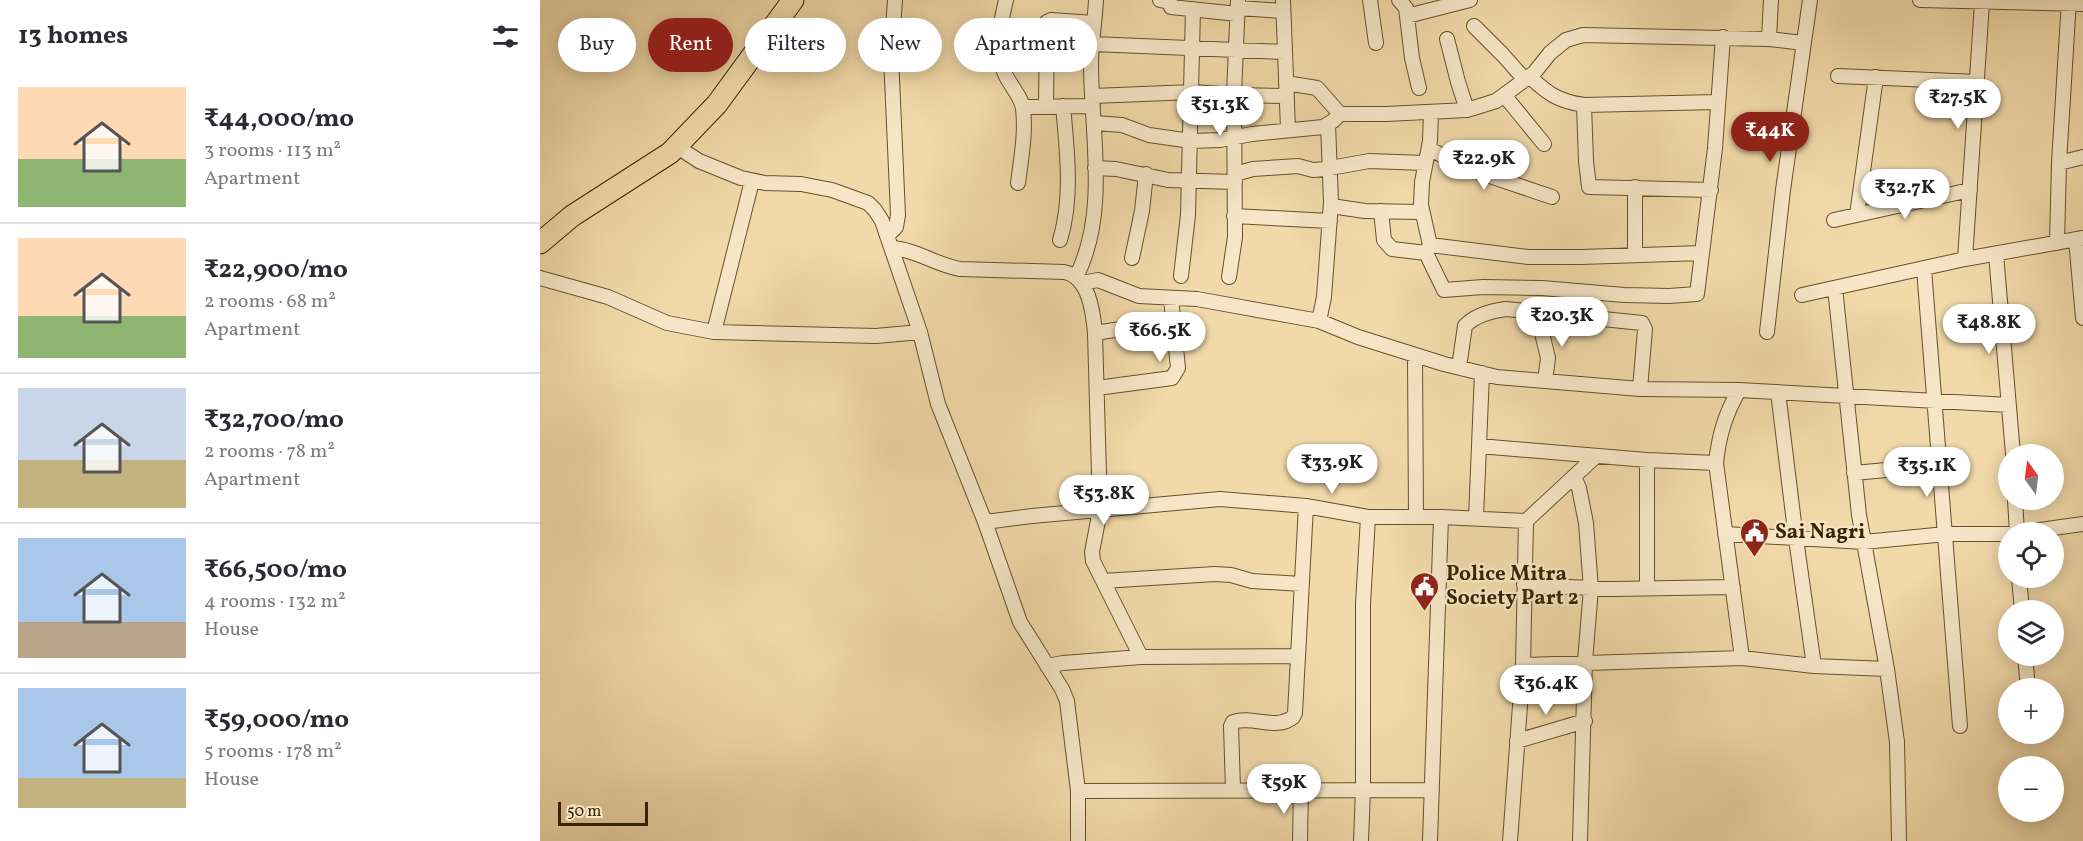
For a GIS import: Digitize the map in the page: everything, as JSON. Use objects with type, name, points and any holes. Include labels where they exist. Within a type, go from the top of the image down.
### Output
[{"type":"main road","points":[[541,240],[572,216],[670,153],[717,104],[793,0]]},
{"type":"street","points":[[890,242],[898,215],[891,56],[895,0]]},
{"type":"street","points":[[1006,0],[998,34],[999,57],[1023,107],[1018,183]]},
{"type":"street","points":[[1094,18],[1096,0]]},
{"type":"street","points":[[1160,0],[1170,2],[1171,7],[1193,9],[1283,5],[1288,129]]},
{"type":"street","points":[[1370,0],[1376,43]]},
{"type":"street","points":[[1399,0],[1406,8],[1412,58],[1419,88]]},
{"type":"street","points":[[1407,16],[1470,0]]},
{"type":"street","points":[[1768,39],[1771,0]]},
{"type":"street","points":[[1767,332],[1783,190],[1810,0]]},
{"type":"street","points":[[1920,0],[2083,4]]},
{"type":"street","points":[[2057,243],[2068,2]]},
{"type":"street","points":[[1965,259],[1982,3]]},
{"type":"street","points":[[1229,277],[1235,237],[1234,95],[1238,7]]},
{"type":"street","points":[[1181,276],[1188,215],[1193,9]]},
{"type":"street","points":[[1474,27],[1527,78],[1563,102],[1584,105],[1718,102]]},
{"type":"street","points":[[1095,123],[1122,125],[1149,135],[1191,141],[1220,140],[1288,129],[1323,127],[1340,114],[1467,110],[1496,101],[1527,78],[1550,53],[1566,40],[1582,35],[1768,39],[1803,43]]},
{"type":"street","points":[[1431,112],[1422,182],[1421,212],[1428,249],[1444,290],[1483,287],[1542,288],[1624,295],[1697,294],[1711,189],[1723,38]]},
{"type":"street","points":[[1447,39],[1467,110]]},
{"type":"street","points":[[1097,44],[1285,52]]},
{"type":"street","points":[[1046,72],[1046,107]]},
{"type":"street","points":[[1091,72],[1095,123],[1094,210],[1087,252],[1079,280],[1092,312],[1095,333],[1100,510],[1092,552],[1094,566],[1104,581],[1141,657]]},
{"type":"street","points":[[1838,76],[1977,82]]},
{"type":"street","points":[[1857,215],[1876,77]]},
{"type":"street","points":[[1023,107],[1064,106],[1093,101],[1192,92],[1234,95],[1317,88],[1340,114]]},
{"type":"street","points":[[1504,95],[1544,144]]},
{"type":"street","points":[[1584,105],[1589,187],[1711,189]]},
{"type":"street","points":[[1060,240],[1068,191],[1064,106]]},
{"type":"street","points":[[1319,321],[1324,297],[1331,206],[1328,124]]},
{"type":"street","points":[[676,146],[722,172],[752,181],[801,184],[859,199],[868,203],[882,221],[920,332],[938,404],[985,522],[1020,622],[1065,693],[1078,791],[1078,841]]},
{"type":"street","points":[[1095,168],[1116,169],[1189,182],[1235,178],[1253,170],[1298,166],[1314,170],[1369,161],[1427,156],[1552,197]]},
{"type":"street","points":[[2059,163],[2083,157]]},
{"type":"street","points":[[1132,258],[1142,212],[1146,174]]},
{"type":"street","points":[[714,332],[752,181]]},
{"type":"street","points":[[1635,187],[1635,255]]},
{"type":"street","points":[[1834,220],[1970,190]]},
{"type":"street","points":[[1331,206],[1421,212]]},
{"type":"street","points":[[1381,211],[1384,240],[1392,249],[1581,257],[1702,253]]},
{"type":"street","points":[[1234,216],[1330,221]]},
{"type":"street","points":[[1802,296],[1965,259],[2079,239],[2083,318]]},
{"type":"street","points":[[890,242],[946,267],[1064,272],[1079,280],[1098,280],[1128,293],[1210,301],[1319,321],[1358,337],[1415,355],[1497,377],[1640,389],[1739,390],[2009,405]]},
{"type":"street","points":[[1996,254],[2012,444]]},
{"type":"street","points":[[1924,269],[1960,726]]},
{"type":"street","points":[[540,278],[608,297],[667,323],[714,332],[876,336],[920,332]]},
{"type":"street","points":[[1835,288],[1854,472],[1897,742],[1899,841]]},
{"type":"street","points":[[1096,388],[1172,378],[1178,368],[1171,298]]},
{"type":"street","points":[[1459,367],[1465,326],[1470,320],[1498,310],[1642,323],[1645,329],[1640,389]]},
{"type":"street","points":[[1543,313],[1542,333],[1548,358],[1545,381]]},
{"type":"street","points":[[1095,333],[1173,321]]},
{"type":"street","points":[[1415,355],[1416,517]]},
{"type":"street","points":[[1476,518],[1482,373]]},
{"type":"street","points":[[1739,390],[1730,406],[1719,436],[1716,463],[1742,658]]},
{"type":"street","points":[[1778,392],[1814,666]]},
{"type":"street","points":[[1479,446],[1647,460],[1716,463]]},
{"type":"street","points":[[1510,841],[1523,664],[1526,521],[1596,456]]},
{"type":"street","points":[[1647,460],[1647,588]]},
{"type":"street","points":[[1854,472],[1940,465]]},
{"type":"street","points":[[1574,477],[1579,488],[1586,524],[1591,589],[1585,661],[1581,841]]},
{"type":"street","points":[[985,522],[1221,499],[1306,506],[1368,518],[1441,517],[1526,521]]},
{"type":"street","points":[[1233,789],[1231,726],[1233,722],[1243,720],[1282,723],[1293,717],[1306,506]]},
{"type":"street","points":[[1430,841],[1441,517]]},
{"type":"street","points":[[1361,841],[1363,604],[1368,518]]},
{"type":"street","points":[[2064,527],[2083,524]]},
{"type":"street","points":[[1725,534],[1864,542],[1946,534],[1998,534]]},
{"type":"street","points":[[1104,581],[1231,574],[1252,581],[1301,584]]},
{"type":"street","points":[[1524,585],[1591,589],[1733,588]]},
{"type":"street","points":[[1047,666],[1141,657],[1297,656]]},
{"type":"street","points":[[1523,664],[1742,658],[1814,666],[1887,669]]},
{"type":"street","points":[[1517,741],[1585,721]]},
{"type":"street","points":[[1300,790],[1300,841]]},
{"type":"street","points":[[1078,791],[1432,790]]},
{"type":"place","name":"Sai Nagri","points":[[1754,558]]},
{"type":"place","name":"Police Mitra Society Part 2","points":[[1425,612]]}]
